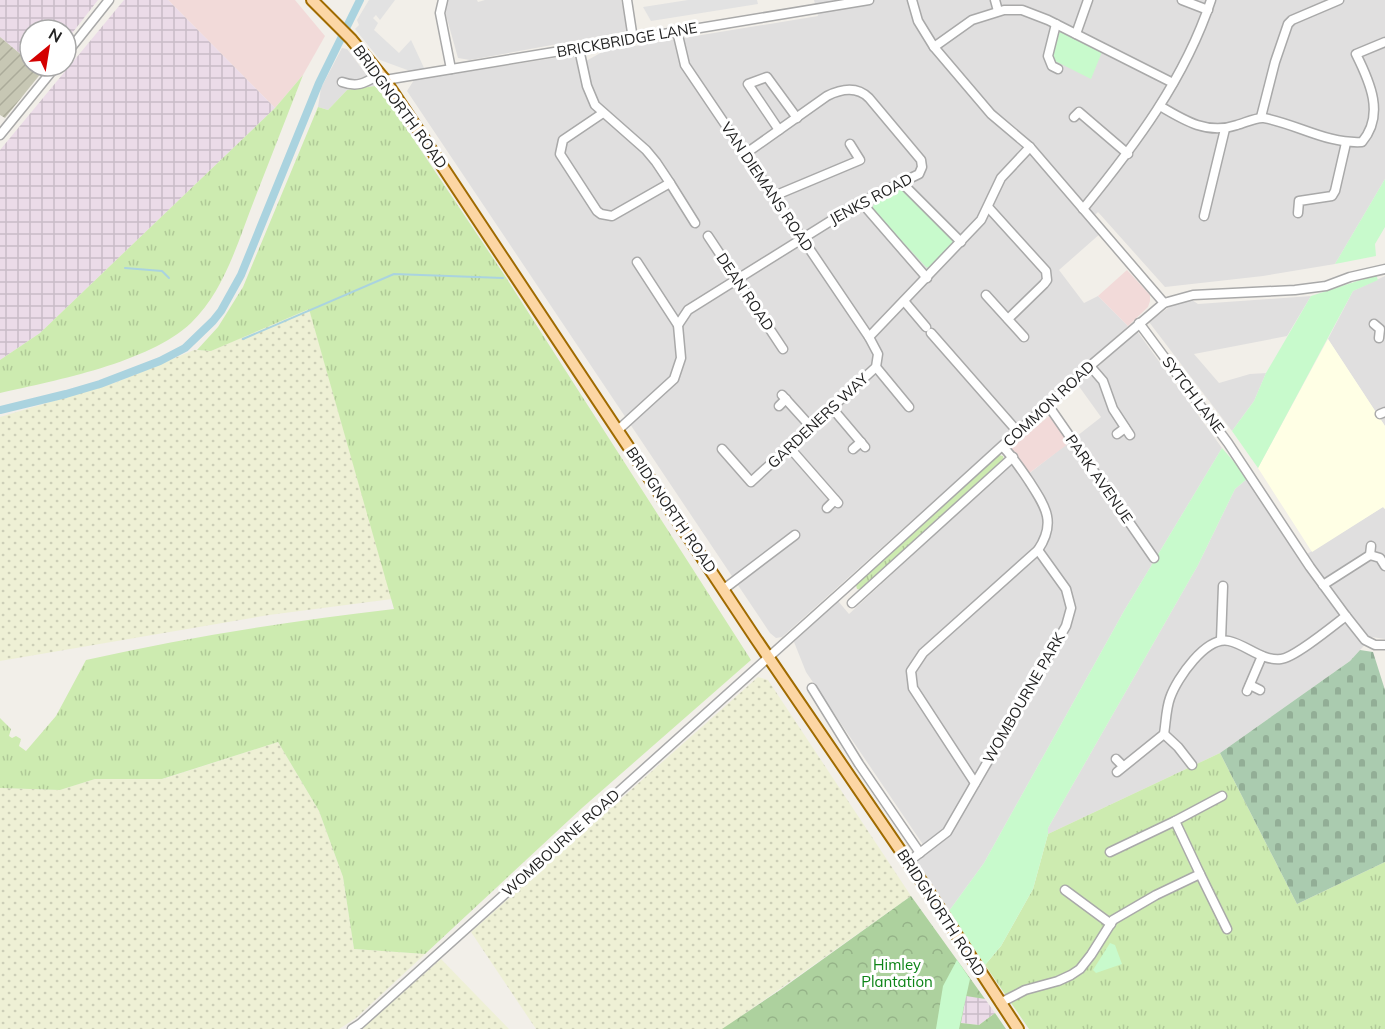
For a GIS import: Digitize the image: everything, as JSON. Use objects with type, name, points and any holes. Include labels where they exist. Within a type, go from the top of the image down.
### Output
[{"type":"main road","name":"BRIDGNORTH ROAD","points":[[312,0],[351,39],[383,77],[1018,1029]]},
{"type":"street","points":[[78,39],[109,0]]},
{"type":"street","points":[[443,0],[440,13],[452,69]]},
{"type":"street","points":[[627,0],[633,39]]},
{"type":"street","name":"BRICKBRIDGE LANE","points":[[342,82],[352,85],[383,77],[452,69],[579,49],[869,0]]},
{"type":"street","points":[[912,0],[918,21],[934,47],[991,114],[1030,147],[1164,303]]},
{"type":"street","points":[[995,0],[998,11]]},
{"type":"street","points":[[1076,34],[1088,0]]},
{"type":"street","points":[[1182,0],[1208,10]]},
{"type":"street","points":[[1083,209],[1128,154],[1160,106],[1192,46],[1211,0]]},
{"type":"street","points":[[1261,117],[1275,62],[1288,24],[1292,20],[1339,0]]},
{"type":"street","points":[[934,47],[972,20],[998,11],[1022,10],[1056,24],[1173,83]]},
{"type":"street","points":[[1056,24],[1048,56],[1052,66],[1059,69]]},
{"type":"street","name":"VAN DIEMANS ROAD","points":[[677,31],[685,65],[868,337]]},
{"type":"street","points":[[1160,106],[1201,128],[1225,129],[1261,117],[1346,143],[1362,142],[1367,136],[1374,115],[1374,95],[1356,54],[1385,42]]},
{"type":"street","points":[[579,49],[590,96],[595,105],[646,150],[670,183],[684,215],[695,223]]},
{"type":"street","points":[[779,130],[748,84],[767,77],[797,118]]},
{"type":"street","points":[[0,135],[46,78]]},
{"type":"street","name":"JENKS ROAD","points":[[678,325],[688,310],[861,202],[919,174],[922,167],[921,160],[865,94],[854,90],[835,92],[746,154]]},
{"type":"street","points":[[1074,117],[1079,112],[1128,154]]},
{"type":"street","points":[[603,113],[563,140],[560,148],[560,154],[597,211],[606,216],[617,214],[670,183]]},
{"type":"street","points":[[1204,216],[1225,129]]},
{"type":"street","points":[[1298,213],[1299,201],[1332,196],[1346,143]]},
{"type":"street","points":[[774,196],[860,160],[850,144]]},
{"type":"street","points":[[868,337],[981,220],[1001,178],[1030,147]]},
{"type":"street","points":[[902,183],[961,242]]},
{"type":"street","points":[[861,202],[927,278]]},
{"type":"street","points":[[988,207],[1046,271],[1047,280],[1044,284],[1008,319]]},
{"type":"street","name":"DEAN ROAD","points":[[708,236],[783,349]]},
{"type":"street","points":[[618,430],[674,379],[681,358],[678,325],[637,262]]},
{"type":"street","name":"COMMON ROAD","points":[[768,657],[1090,366],[1164,303],[1205,294],[1295,290],[1326,286],[1385,269]]},
{"type":"street","points":[[986,295],[1024,337]]},
{"type":"street","points":[[904,301],[1017,432]]},
{"type":"street","name":"SYTCH LANE","points":[[1139,323],[1228,442],[1346,616],[1365,640],[1375,645],[1385,645]]},
{"type":"street","name":"GARDENERS WAY","points":[[735,447],[724,452],[752,482],[876,367],[878,354],[868,337]]},
{"type":"street","points":[[1090,366],[1103,381],[1113,409],[1128,432],[1117,434]]},
{"type":"street","points":[[876,367],[909,407]]},
{"type":"street","points":[[779,406],[784,397],[811,427]]},
{"type":"street","name":"PARK AVENUE","points":[[1048,405],[1154,552]]},
{"type":"street","points":[[832,408],[863,445],[853,449]]},
{"type":"street","points":[[789,447],[837,502],[827,508]]},
{"type":"street","points":[[1003,447],[1047,510],[1046,534],[1038,550]]},
{"type":"street","name":"COMMON ROAD","points":[[848,586],[855,600],[1012,457]]},
{"type":"street","points":[[776,534],[784,543]]},
{"type":"street","points":[[724,589],[795,535]]},
{"type":"street","name":"WOMBOURNE PARK","points":[[908,862],[947,832],[1066,626],[1071,608],[1066,589],[1038,550],[923,653],[911,671],[913,688],[975,783]]},
{"type":"street","points":[[1323,585],[1370,550],[1380,558],[1385,566]]},
{"type":"street","points":[[1221,640],[1223,586]]},
{"type":"street","points":[[1118,766],[1164,734],[1169,701],[1177,685],[1202,650],[1211,644],[1221,640],[1237,643],[1262,656],[1283,659],[1294,654],[1346,616]]},
{"type":"street","points":[[1260,690],[1248,688],[1262,656]]},
{"type":"street","name":"WOMBOURNE ROAD","points":[[352,1029],[768,657]]},
{"type":"street","points":[[812,688],[920,853]]},
{"type":"street","points":[[826,742],[840,733]]},
{"type":"street","points":[[1164,734],[1192,765]]},
{"type":"street","points":[[1110,852],[1222,796]]},
{"type":"street","points":[[1175,821],[1227,929]]},
{"type":"street","points":[[1000,1003],[1025,990],[1058,981],[1080,969],[1111,924],[1125,912],[1200,874]]},
{"type":"street","points":[[1065,890],[1111,924]]},
{"type":"shaded area","points":[[0,0],[98,0],[78,26],[78,18],[18,18],[18,52],[0,37]]},
{"type":"shaded area","points":[[124,0],[168,0],[275,108],[40,333],[0,360],[0,150],[60,78],[78,78],[78,56]]},
{"type":"shaded area","points":[[168,0],[295,0],[325,36],[303,75],[275,108]]},
{"type":"shaded area","points":[[369,0],[395,0],[380,20],[376,15],[373,18],[378,23],[374,30],[399,53],[411,40],[425,70],[410,71],[380,60],[355,29],[359,25],[357,20]]},
{"type":"shaded area","points":[[448,0],[477,0],[478,2],[485,0],[621,0],[629,31],[470,60],[458,58],[444,8]]},
{"type":"shaded area","points":[[688,0],[757,0],[758,4],[651,21],[643,7]]},
{"type":"shaded area","points":[[814,0],[1385,0],[1385,179],[1335,264],[1263,276],[1165,287],[1098,212],[1090,220],[1101,233],[1059,270],[1084,303],[1098,296],[1128,326],[782,637],[776,638],[770,633],[407,91],[414,80],[573,55],[577,61],[579,75],[588,75],[586,61],[604,51],[818,16]]},
{"type":"shaded area","points":[[0,37],[18,52],[18,78],[37,78],[5,118],[0,115]]},
{"type":"shaded area","points":[[342,48],[347,49],[375,86],[347,90],[328,110],[318,107],[321,88]]},
{"type":"shaded area","points":[[1127,270],[1150,295],[1148,307],[1128,326],[1098,296]]},
{"type":"shaded area","points":[[1385,276],[1385,426],[1328,339],[1353,291]]},
{"type":"shaded area","points":[[1311,296],[1287,336],[1194,354],[1219,383],[1250,374],[1266,373],[1254,401],[1232,431],[1149,322],[1172,305],[1192,300],[1198,304]]},
{"type":"shaded area","points":[[309,308],[392,599],[269,615],[0,661],[0,417],[117,382],[194,350],[211,351]]},
{"type":"shaded area","points":[[1137,331],[1222,448],[1124,611],[984,863],[949,911],[916,863],[928,852],[806,672],[794,642],[838,601],[849,614],[1012,463],[1022,479],[1100,418],[1078,385]]},
{"type":"shaded area","points":[[1328,339],[1385,426],[1385,509],[1383,507],[1312,552],[1258,468]]},
{"type":"shaded area","points":[[1049,416],[1069,443],[1028,474],[1011,448]]},
{"type":"shaded area","points":[[1248,478],[1299,559],[1383,507],[1385,509],[1385,639],[1372,637],[1350,661],[1220,753],[1048,834],[1048,828],[1198,565],[1235,489]]},
{"type":"shaded area","points":[[758,677],[768,680],[911,896],[723,1029],[536,1029],[471,932]]},
{"type":"shaded area","points":[[278,742],[319,811],[343,877],[354,949],[425,954],[356,1018],[339,1029],[0,1029],[0,788],[60,790],[95,779],[163,779]]},
{"type":"shaded area","points":[[441,959],[509,1029],[357,1029],[399,996]]},
{"type":"shaded area","points":[[966,995],[985,999],[995,1013],[979,1025],[961,1023]]},
{"type":"green space","points":[[1062,32],[1102,52],[1091,79],[1055,61],[1052,56],[1057,34]]},
{"type":"green space","points":[[303,75],[222,280],[203,310],[191,323],[173,337],[127,359],[74,376],[0,393],[0,360],[40,333],[275,108]]},
{"type":"green space","points":[[375,86],[390,104],[505,276],[751,660],[582,808],[425,954],[354,949],[343,877],[319,811],[278,742],[162,779],[95,779],[60,790],[0,788],[0,718],[11,729],[9,736],[21,739],[19,746],[26,751],[56,716],[86,660],[239,630],[394,609],[309,309],[211,351],[197,350],[218,327],[243,287],[318,107],[328,110],[347,90]]},
{"type":"green space","points":[[1385,179],[1385,227],[1375,244],[1376,256],[1335,264]]},
{"type":"green space","points":[[902,188],[952,238],[953,243],[930,268],[926,267],[872,209],[875,202]]},
{"type":"green space","points":[[1376,275],[1378,280],[1353,291],[1258,468],[1232,431],[1254,401],[1266,373],[1311,296]]},
{"type":"green space","points":[[1222,448],[1248,478],[1235,489],[1198,565],[1048,828],[1033,889],[1001,946],[985,965],[949,911],[984,863],[1124,611]]},
{"type":"green space","points":[[999,455],[1003,456],[1004,460],[861,590],[857,589],[856,585]]},
{"type":"green space","points":[[1360,650],[1373,652],[1385,690],[1385,862],[1297,904],[1220,753],[1350,661]]},
{"type":"green space","points":[[1220,753],[1297,904],[1385,862],[1385,1029],[1029,1029],[985,965],[1001,946],[1033,889],[1048,834]]},
{"type":"green space","name":"Himley Plantation","points":[[911,896],[985,999],[966,996],[961,1023],[979,1025],[995,1013],[1006,1029],[722,1029],[780,990]]},
{"type":"green space","points":[[1110,943],[1115,945],[1122,964],[1096,973],[1093,970]]},
{"type":"green space","points":[[957,960],[970,979],[959,1029],[936,1029],[943,986]]},
{"type":"waterway","points":[[0,410],[100,384],[160,361],[185,348],[213,321],[241,275],[319,83],[360,0]]},
{"type":"waterway","points":[[125,268],[162,271],[169,278]]},
{"type":"waterway","points":[[243,339],[394,274],[503,278]]}]
